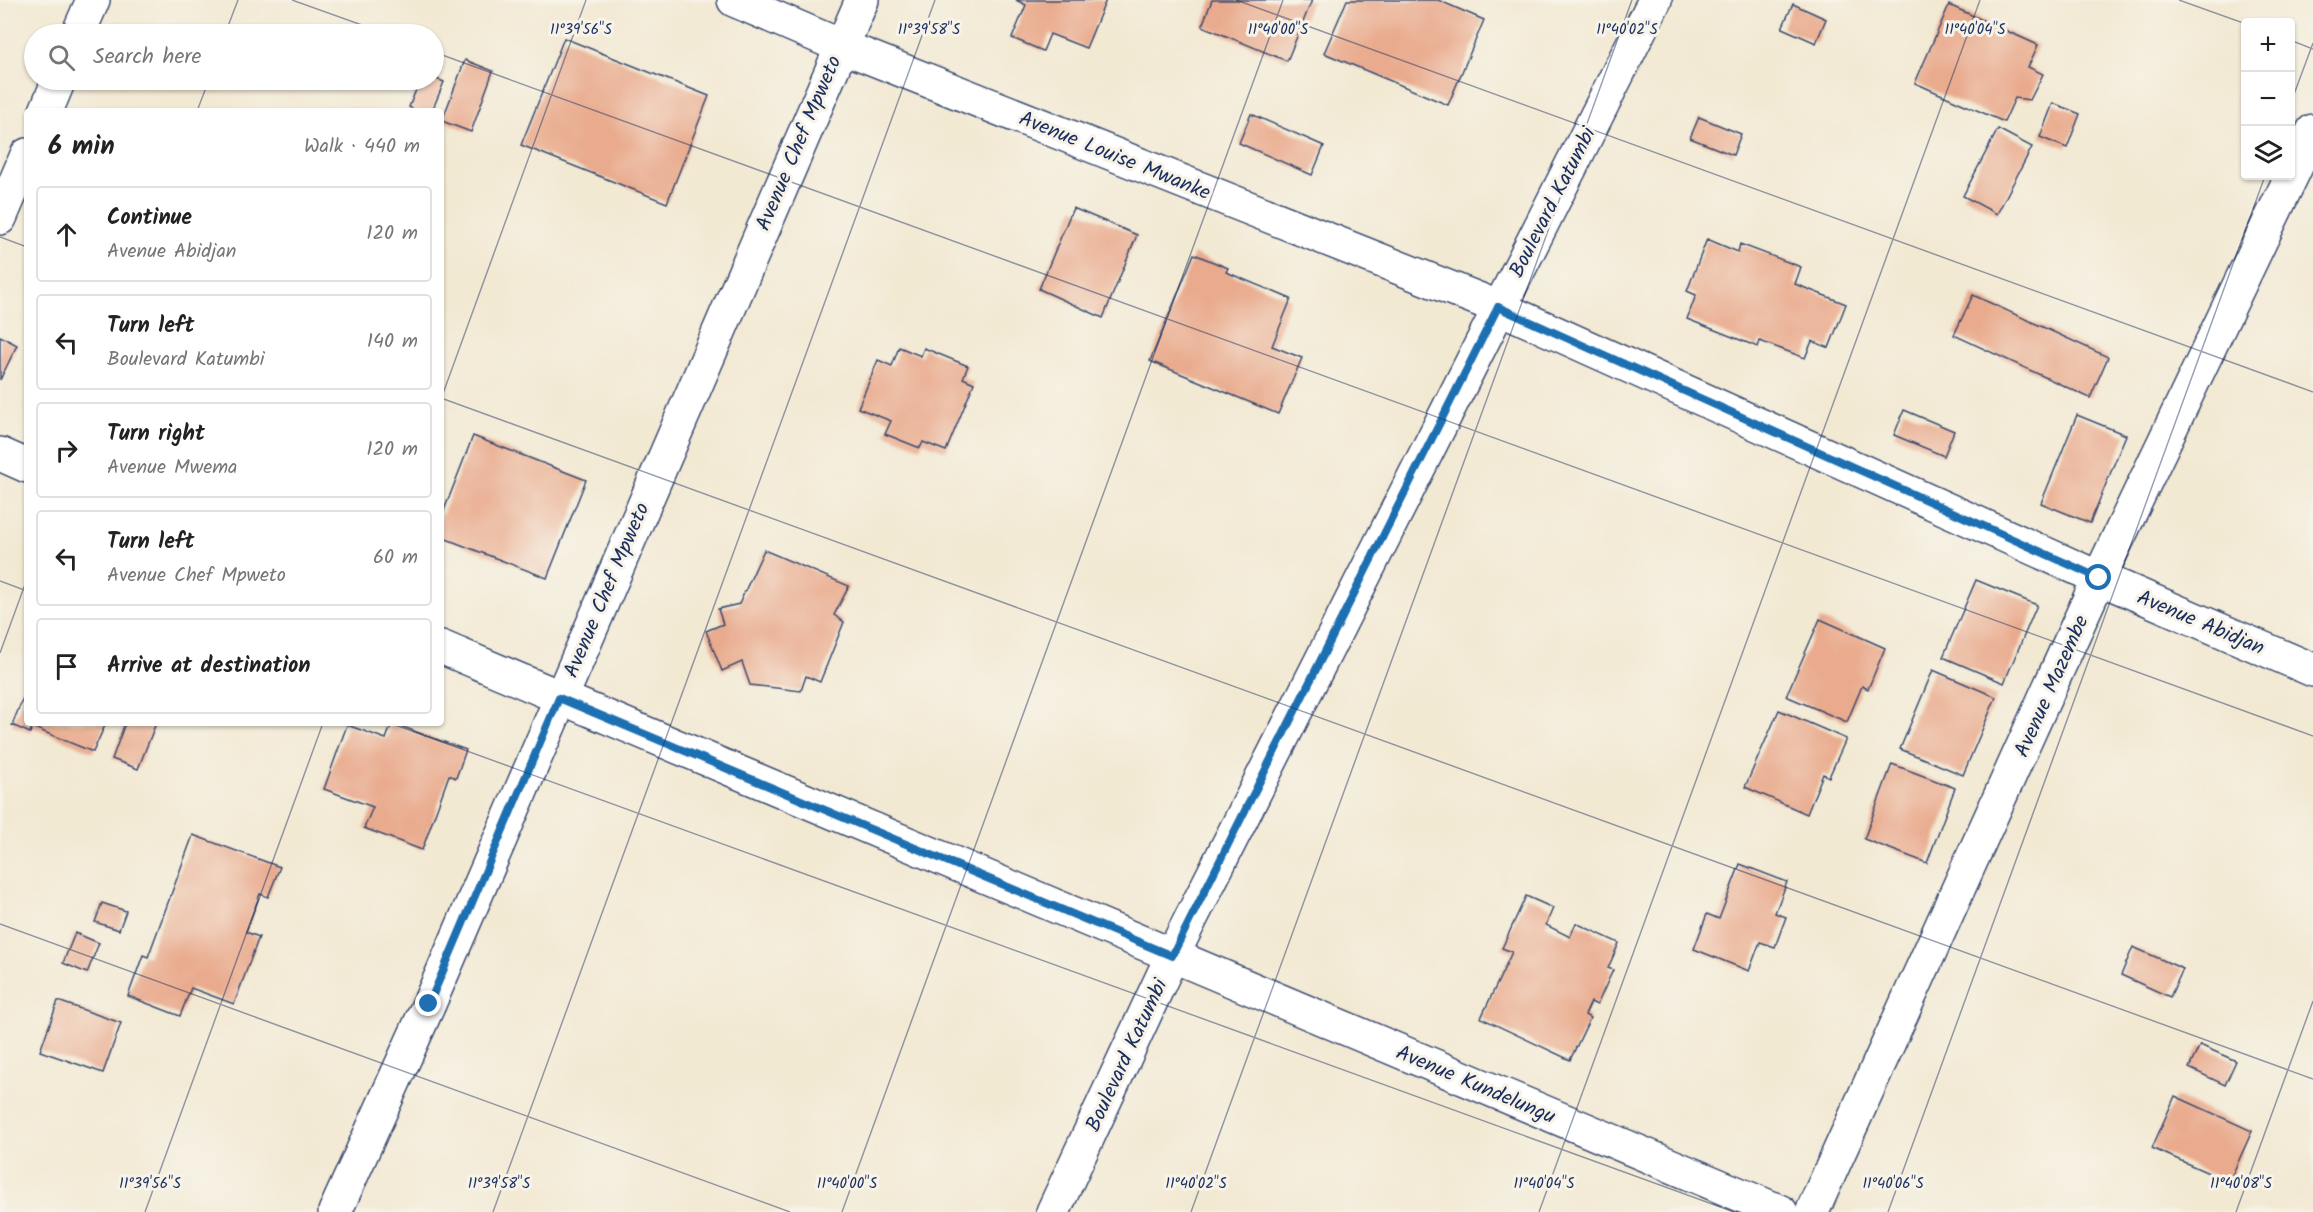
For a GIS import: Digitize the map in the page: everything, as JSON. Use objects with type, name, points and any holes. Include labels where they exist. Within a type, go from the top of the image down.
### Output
[{"type":"street","points":[[82,24],[93,0]]},
{"type":"street","name":"Avenue Louise Mwanke","points":[[734,0],[841,46],[1498,307]]},
{"type":"street","name":"Avenue Chef Mpweto","points":[[335,1212],[429,1004],[559,698],[862,0]]},
{"type":"street","name":"Boulevard Katumbi","points":[[1053,1212],[1172,956],[1655,0]]},
{"type":"street","points":[[47,108],[55,90]]},
{"type":"street","name":"Avenue Mazembe","points":[[1812,1212],[2099,578],[2313,131]]},
{"type":"street","points":[[0,218],[24,162]]},
{"type":"street","name":"Avenue Abidjan","points":[[1498,307],[2099,578],[2313,670]]},
{"type":"street","points":[[0,454],[24,465]]},
{"type":"street","name":"Avenue Kundelungu","points":[[444,648],[1781,1212]]},
{"type":"building","points":[[1016,0],[1106,0],[1086,48],[1050,34],[1043,51],[1012,38],[1026,5]]},
{"type":"building","points":[[1212,0],[1312,0],[1287,61],[1202,26]]},
{"type":"building","points":[[1347,0],[1438,0],[1484,20],[1448,105],[1324,53]]},
{"type":"building","points":[[1793,4],[1826,19],[1816,43],[1782,28]]},
{"type":"building","points":[[1949,5],[2038,45],[2028,67],[2043,74],[2030,100],[2015,98],[2004,122],[1915,83]]},
{"type":"building","points":[[564,38],[709,96],[667,203],[521,145]]},
{"type":"building","points":[[465,60],[493,71],[471,132],[444,122],[444,116]]},
{"type":"building","points":[[416,90],[441,90],[433,108],[409,107]]},
{"type":"building","points":[[2053,103],[2080,114],[2067,148],[2040,137]]},
{"type":"building","points":[[1251,114],[1324,146],[1312,175],[1239,143]]},
{"type":"building","points":[[1699,117],[1741,134],[1733,155],[1690,138]]},
{"type":"building","points":[[1998,129],[2032,147],[1997,214],[1963,196]]},
{"type":"building","points":[[1073,208],[1137,235],[1103,318],[1039,289]]},
{"type":"building","points":[[1707,239],[1738,252],[1740,244],[1801,267],[1795,284],[1846,304],[1829,348],[1812,341],[1805,358],[1760,341],[1758,347],[1687,319],[1696,295],[1687,291]]},
{"type":"building","points":[[1194,254],[1228,268],[1226,272],[1291,299],[1272,346],[1302,358],[1278,414],[1150,361]]},
{"type":"building","points":[[1973,295],[2108,357],[2090,398],[1954,335]]},
{"type":"building","points":[[0,336],[17,345],[0,380]]},
{"type":"building","points":[[899,347],[921,356],[924,348],[968,366],[963,378],[974,383],[946,451],[923,442],[920,448],[885,434],[891,421],[858,408],[878,360],[892,366]]},
{"type":"building","points":[[1904,410],[1954,431],[1944,456],[1894,435]]},
{"type":"building","points":[[2077,415],[2126,435],[2090,523],[2041,503]]},
{"type":"building","points":[[473,436],[586,480],[547,578],[444,538],[444,510]]},
{"type":"building","points":[[764,550],[849,586],[834,615],[844,622],[820,682],[806,676],[801,691],[750,685],[742,662],[722,671],[706,631],[723,624],[718,609],[739,604]]},
{"type":"building","points":[[1976,580],[2037,605],[2004,683],[1943,657]]},
{"type":"building","points":[[1820,619],[1885,648],[1868,689],[1862,686],[1847,722],[1786,696]]},
{"type":"building","points":[[1933,670],[1996,697],[1963,775],[1900,749]]},
{"type":"building","points":[[24,695],[24,726],[105,726],[93,752],[32,727],[30,733],[12,725]]},
{"type":"building","points":[[1779,710],[1846,739],[1829,777],[1823,774],[1807,814],[1745,787]]},
{"type":"building","points":[[124,726],[155,726],[138,769],[112,759]]},
{"type":"building","points":[[347,726],[386,739],[391,726],[400,726],[466,750],[456,778],[449,775],[422,850],[364,828],[373,807],[324,789]]},
{"type":"building","points":[[1892,764],[1955,788],[1927,863],[1864,839]]},
{"type":"building","points":[[193,835],[280,867],[268,897],[260,894],[246,932],[259,937],[234,1004],[191,988],[180,1016],[128,996],[143,955],[148,957]]},
{"type":"building","points":[[1740,864],[1787,882],[1775,913],[1786,917],[1775,947],[1760,942],[1749,971],[1694,949],[1707,914],[1719,919]]},
{"type":"building","points":[[1526,896],[1553,908],[1546,925],[1570,937],[1576,923],[1619,943],[1608,968],[1613,970],[1597,1005],[1591,1002],[1585,1015],[1590,1018],[1570,1060],[1481,1018],[1512,952],[1502,948]]},
{"type":"building","points":[[102,903],[126,911],[119,930],[95,922]]},
{"type":"building","points":[[75,933],[99,943],[87,973],[63,963]]},
{"type":"building","points":[[2133,947],[2183,969],[2170,997],[2121,975]]},
{"type":"building","points":[[58,1001],[121,1023],[103,1073],[40,1051]]},
{"type":"building","points":[[2200,1045],[2236,1061],[2225,1085],[2189,1068]]},
{"type":"building","points":[[2175,1096],[2252,1131],[2229,1182],[2152,1148]]},
{"type":"route","points":[[429,1004],[559,698],[1172,956],[1498,307],[2099,578]]}]
